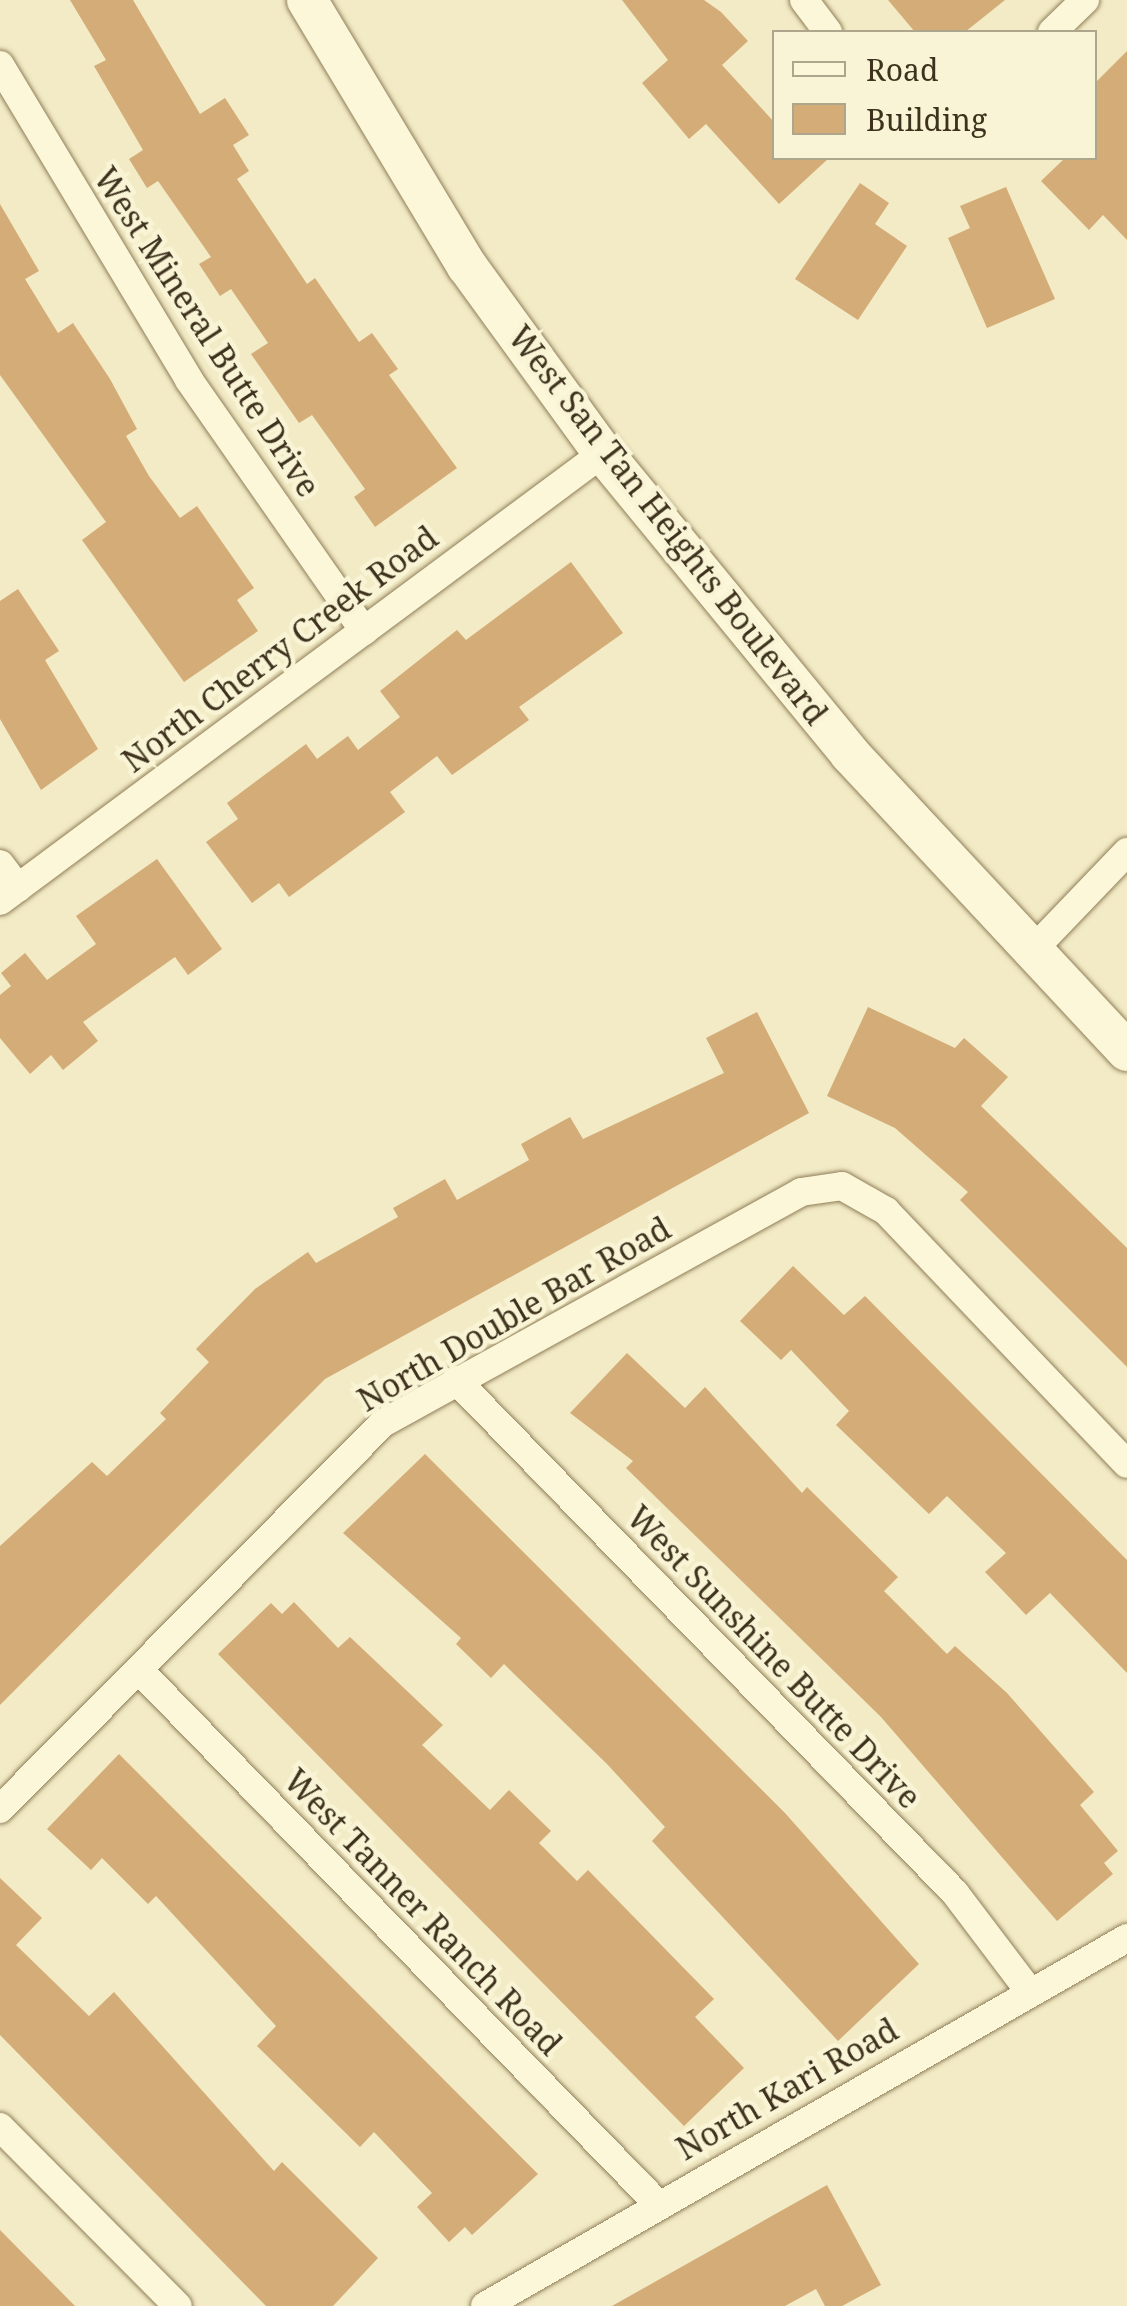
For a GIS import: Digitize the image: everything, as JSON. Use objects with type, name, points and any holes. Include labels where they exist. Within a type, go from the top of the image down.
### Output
[{"type":"street","name":"West San Tan Heights Boulevard","points":[[307,0],[467,266],[602,453],[850,754],[1030,953],[1127,1051]]},
{"type":"street","points":[[804,0],[826,30]]},
{"type":"street","points":[[1054,30],[1085,0]]},
{"type":"street","name":"West Mineral Butte Drive","points":[[0,64],[189,380],[364,631]]},
{"type":"street","name":"North Cherry Creek Road","points":[[9,895],[602,453]]},
{"type":"street","points":[[1030,953],[1127,852]]},
{"type":"street","points":[[0,864],[9,895]]},
{"type":"street","name":"North Double Bar Road","points":[[0,1809],[382,1423],[801,1192],[842,1186],[886,1211],[1127,1464]]},
{"type":"street","name":"West Sunshine Butte Drive","points":[[456,1380],[955,1893],[1030,1992]]},
{"type":"street","name":"West Tanner Ranch Road","points":[[140,1670],[658,2203]]},
{"type":"street","name":"North Kari Road","points":[[484,2306],[1127,1938]]},
{"type":"street","points":[[0,2126],[178,2306]]},
{"type":"building","points":[[70,0],[133,0],[200,114],[225,98],[249,135],[233,145],[249,171],[237,179],[307,284],[315,278],[359,342],[372,333],[398,369],[389,375],[457,468],[375,527],[354,497],[365,489],[312,415],[299,423],[251,354],[268,343],[231,289],[220,296],[199,264],[211,257],[158,181],[147,188],[129,159],[143,150],[94,66],[106,60]]},
{"type":"building","points":[[622,0],[704,0],[721,12],[748,41],[722,65],[772,120],[772,160],[827,160],[779,204],[706,124],[689,139],[642,83],[668,60]]},
{"type":"building","points":[[888,0],[1005,0],[968,30],[913,30]]},
{"type":"building","points":[[1127,51],[1127,240],[1103,215],[1089,230],[1041,181],[1063,160],[1097,160],[1097,81]]},
{"type":"building","points":[[860,183],[889,203],[875,224],[907,246],[858,320],[795,279]]},
{"type":"building","points":[[1006,187],[1055,299],[987,328],[948,238],[970,228],[960,206]]},
{"type":"building","points":[[0,204],[39,271],[25,279],[58,333],[73,323],[110,379],[137,429],[126,436],[149,476],[180,518],[197,506],[254,588],[237,600],[258,631],[184,682],[82,540],[106,522],[0,375]]},
{"type":"building","points":[[571,562],[623,633],[519,707],[529,720],[452,775],[437,756],[390,792],[405,812],[289,897],[279,883],[252,903],[206,842],[238,819],[227,803],[306,744],[317,759],[348,736],[358,750],[400,717],[380,691],[457,630],[466,640]]},
{"type":"building","points":[[18,589],[59,651],[45,660],[98,749],[41,790],[0,719],[0,601]]},
{"type":"building","points":[[157,859],[222,949],[188,975],[175,957],[83,1022],[98,1041],[63,1070],[51,1055],[30,1074],[0,1038],[0,995],[11,986],[1,973],[25,953],[47,980],[96,944],[76,916]]},
{"type":"building","points":[[868,1007],[955,1048],[964,1038],[1008,1077],[981,1106],[1127,1248],[1127,1367],[960,1200],[968,1192],[895,1128],[827,1096]]},
{"type":"building","points":[[757,1012],[809,1113],[325,1379],[0,1705],[0,1546],[92,1462],[107,1476],[166,1419],[160,1413],[209,1362],[196,1349],[255,1289],[308,1252],[316,1263],[398,1217],[393,1208],[445,1179],[457,1200],[529,1160],[521,1144],[570,1117],[583,1139],[724,1073],[706,1038]]},
{"type":"building","points":[[793,1266],[844,1315],[865,1296],[1127,1560],[1127,1673],[1050,1593],[1026,1615],[985,1572],[1006,1553],[947,1496],[929,1514],[836,1425],[849,1411],[791,1350],[781,1360],[740,1321]]},
{"type":"building","points":[[627,1353],[685,1408],[705,1387],[802,1493],[807,1487],[898,1577],[884,1591],[947,1654],[955,1646],[1007,1693],[1094,1792],[1080,1805],[1118,1851],[1104,1863],[1113,1874],[1057,1921],[881,1717],[626,1468],[633,1461],[570,1413]]},
{"type":"building","points":[[425,1454],[785,1813],[919,1964],[838,2041],[652,1841],[665,1827],[607,1764],[504,1664],[491,1678],[456,1644],[461,1638],[343,1533]]},
{"type":"building","points":[[294,1602],[338,1648],[350,1637],[443,1725],[422,1745],[490,1810],[509,1790],[551,1831],[539,1843],[577,1881],[588,1870],[714,1999],[695,2017],[744,2068],[684,2126],[218,1654],[271,1603],[282,1614]]},
{"type":"building","points":[[119,1754],[538,2174],[472,2235],[465,2227],[449,2242],[417,2207],[432,2193],[374,2132],[360,2147],[257,2046],[276,2026],[156,1896],[148,1904],[102,1858],[91,1870],[47,1829]]},
{"type":"building","points":[[0,1878],[42,1918],[16,1945],[89,2016],[114,1992],[274,2171],[282,2162],[378,2258],[333,2306],[266,2306],[0,2035]]},
{"type":"building","points":[[827,2185],[881,2285],[842,2306],[825,2306],[816,2289],[785,2306],[612,2306]]},
{"type":"building","points":[[0,2230],[75,2306],[0,2306]]}]
